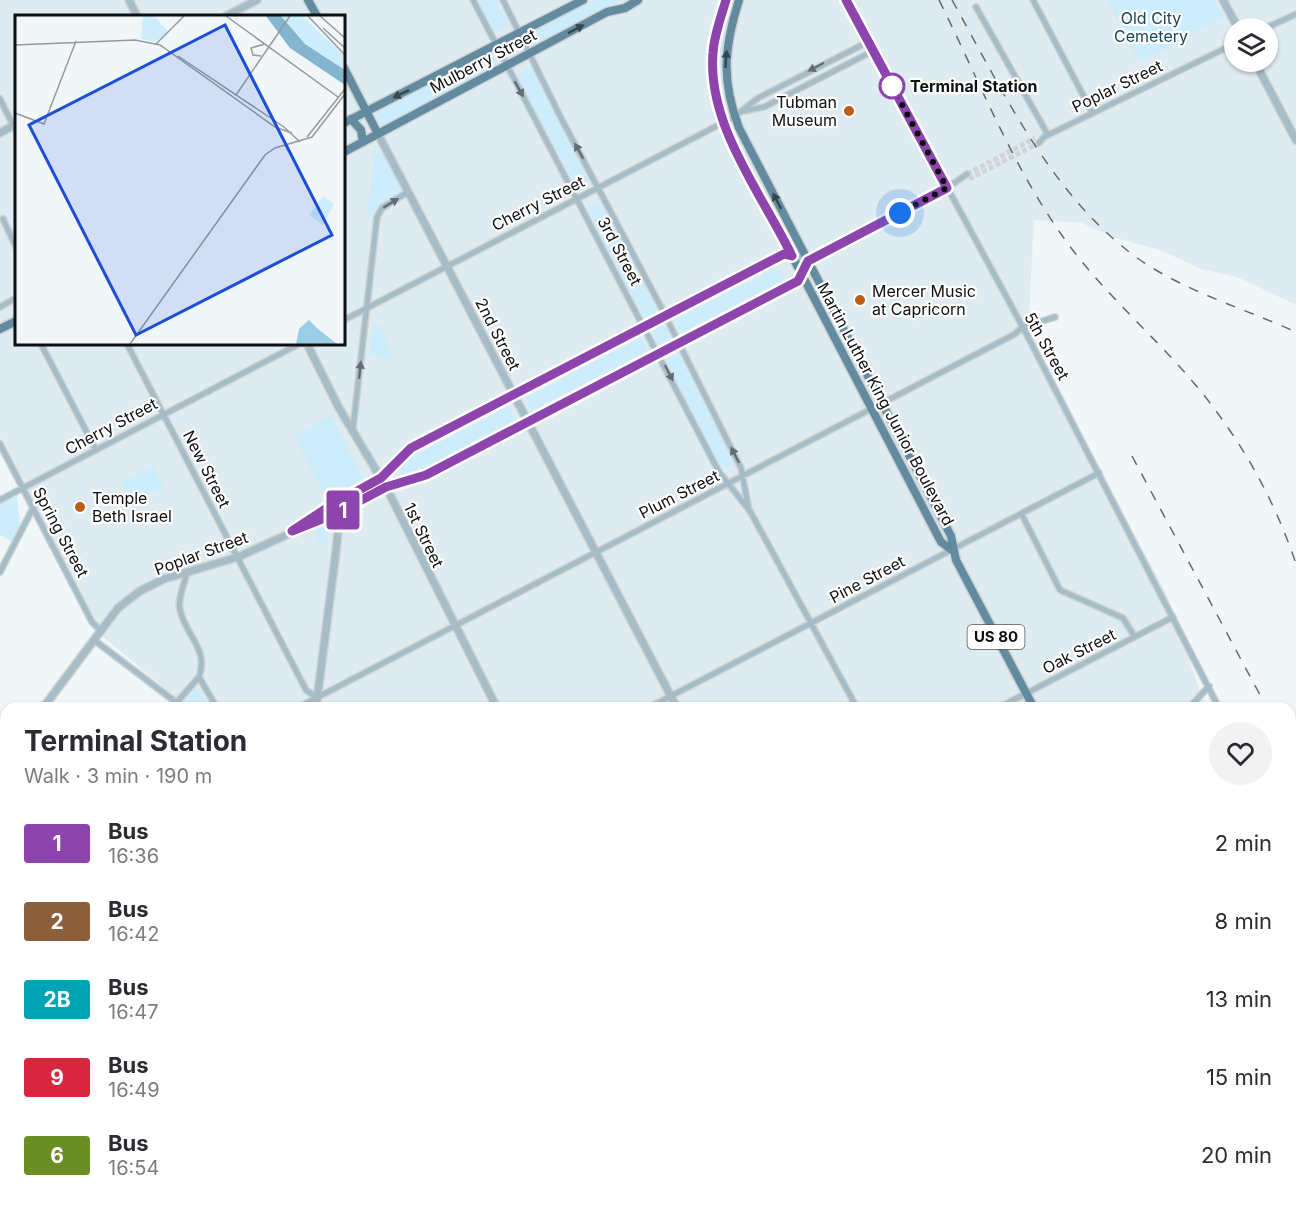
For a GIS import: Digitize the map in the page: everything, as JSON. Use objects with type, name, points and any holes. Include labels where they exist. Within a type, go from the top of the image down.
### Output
[{"type":"main road","points":[[308,0],[316,15]]},
{"type":"main road","name":"Mulberry Street","points":[[347,121],[583,0]]},
{"type":"main road","name":"Mulberry Street","points":[[345,151],[607,12],[625,8],[638,0]]},
{"type":"main road","name":"Martin Luther King Junior Boulevard","points":[[726,0],[715,39],[712,62],[714,90],[723,123],[941,542],[952,550]]},
{"type":"main road","name":"Martin Luther King Junior Boulevard","points":[[740,0],[726,58],[726,83],[734,117],[951,536],[952,550],[1031,702]]},
{"type":"main road","name":"2nd Street","points":[[345,70],[378,134]]},
{"type":"main road","points":[[347,121],[362,130],[363,142]]},
{"type":"main road","points":[[0,329],[15,322]]},
{"type":"street","points":[[129,0],[137,15]]},
{"type":"street","points":[[228,15],[257,0]]},
{"type":"street","name":"3rd Street","points":[[473,0],[728,484],[750,511],[854,702]]},
{"type":"street","name":"3rd Street","points":[[503,0],[678,343],[743,476],[750,511]]},
{"type":"street","name":"5th Street","points":[[846,0],[1099,473],[1216,702]]},
{"type":"street","points":[[1033,0],[1092,112]]},
{"type":"street","points":[[1222,0],[1232,18]]},
{"type":"street","points":[[975,7],[1046,136]]},
{"type":"street","points":[[1278,22],[1296,14]]},
{"type":"street","name":"Cherry Street","points":[[345,319],[723,123],[744,111],[758,98],[868,42]]},
{"type":"street","name":"Poplar Street","points":[[1037,141],[1224,49]]},
{"type":"street","name":"Cherry Street","points":[[744,111],[764,107],[873,51]]},
{"type":"street","points":[[845,52],[851,56],[850,63]]},
{"type":"street","points":[[1260,72],[1296,140]]},
{"type":"street","points":[[0,99],[15,125]]},
{"type":"street","points":[[0,133],[15,127]]},
{"type":"street","name":"2nd Street","points":[[378,134],[674,702]]},
{"type":"street","points":[[802,275],[808,261],[968,177]]},
{"type":"street","points":[[353,428],[377,218],[382,208],[408,192]]},
{"type":"street","points":[[3,219],[15,245]]},
{"type":"street","points":[[798,243],[792,256],[808,261]]},
{"type":"street","name":"Poplar Street","points":[[292,531],[381,478],[411,448],[665,318],[784,254],[792,256]]},
{"type":"street","name":"Poplar Street","points":[[48,702],[118,608],[150,586],[238,557],[292,531],[337,513],[386,487],[426,475],[798,281],[802,275]]},
{"type":"street","points":[[0,307],[15,299]]},
{"type":"street","name":"Plum Street","points":[[309,702],[871,410],[1015,334],[1021,328],[1055,317]]},
{"type":"street","points":[[42,345],[95,448]]},
{"type":"street","name":"New Street","points":[[128,345],[306,690],[317,698]]},
{"type":"street","name":"Cherry Street","points":[[0,500],[95,448],[297,345]]},
{"type":"street","name":"1st Street","points":[[308,345],[339,408],[353,428],[386,487],[494,702]]},
{"type":"street","name":"Spring Street","points":[[0,444],[92,622],[101,632]]},
{"type":"street","name":"Pine Street","points":[[660,702],[1099,473]]},
{"type":"street","points":[[317,702],[336,551],[337,513],[334,504]]},
{"type":"street","points":[[0,572],[33,508]]},
{"type":"street","points":[[1022,515],[1060,590],[1123,618],[1135,638]]},
{"type":"street","points":[[178,702],[199,677],[203,662],[201,652],[179,606],[187,572]]},
{"type":"street","name":"Oak Street","points":[[1009,702],[1173,617]]},
{"type":"street","points":[[94,640],[171,702]]},
{"type":"street","points":[[199,677],[214,702]]},
{"type":"street","points":[[1194,702],[1209,686]]},
{"type":"shaded area","points":[[0,0],[1296,0],[1296,305],[1237,277],[1201,269],[1160,250],[1115,238],[1082,223],[1034,220],[1028,337],[1166,593],[1204,702],[174,702],[173,695],[102,636],[0,437]]},
{"type":"green space","points":[[478,0],[496,0],[509,25],[495,33]]},
{"type":"green space","points":[[593,0],[622,0],[531,45],[527,35]]},
{"type":"green space","points":[[729,0],[736,0],[723,50],[725,102],[717,48]]},
{"type":"green space","name":"Old City Cemetery","points":[[1108,0],[1214,0],[1225,17],[1140,63]]},
{"type":"green space","points":[[492,53],[497,65],[381,126],[376,113]]},
{"type":"green space","points":[[531,66],[590,181],[577,189],[516,75]]},
{"type":"green space","points":[[377,149],[384,156],[402,192],[376,208],[366,221],[374,159],[372,152]]},
{"type":"green space","points":[[599,202],[613,224],[659,313],[645,320],[598,232],[588,208]]},
{"type":"green space","points":[[778,267],[785,277],[781,281],[742,302],[744,306],[738,309],[736,305],[691,328],[693,332],[682,335],[674,320],[675,315],[683,312],[685,315],[729,292],[727,287],[733,285],[735,289]]},
{"type":"green space","points":[[373,325],[380,325],[395,360],[369,355]]},
{"type":"green space","points":[[661,326],[667,329],[670,335],[667,341],[661,344],[655,341],[652,335],[655,329]]},
{"type":"green space","points":[[637,335],[641,337],[649,352],[640,360],[637,356],[594,379],[595,383],[590,386],[588,382],[539,407],[541,411],[532,414],[524,394],[530,391],[533,394],[581,369],[579,364],[585,362],[587,366],[631,343],[630,339]]},
{"type":"green space","points":[[680,353],[734,459],[729,467],[724,467],[718,462],[665,360]]},
{"type":"green space","points":[[506,403],[516,419],[515,425],[511,427],[508,423],[425,467],[422,473],[406,477],[399,470],[399,464],[413,452],[415,455],[495,414],[497,408]]},
{"type":"green space","points":[[331,415],[364,480],[327,500],[294,435]]},
{"type":"green space","points":[[153,465],[164,487],[132,503],[121,482]]},
{"type":"green space","points":[[17,496],[20,523],[14,543],[0,535],[0,504]]},
{"type":"green space","points":[[325,523],[330,525],[326,548],[316,540],[315,529]]},
{"type":"green space","points":[[193,688],[200,689],[207,702],[182,702]]},
{"type":"tunnel","points":[[967,174],[1035,138]]},
{"type":"tunnel","points":[[969,179],[1039,143]]},
{"type":"railway","points":[[939,0],[996,120],[1043,207],[1088,269],[1179,366],[1233,434],[1275,510],[1296,564]]},
{"type":"railway","points":[[952,0],[1033,143],[1082,208],[1111,237],[1143,262],[1180,283],[1296,332]]},
{"type":"railway","points":[[1132,456],[1264,702]]},
{"type":"bus line","name":"1","points":[[726,0],[718,24],[713,52],[713,82],[717,103],[728,134],[792,256],[784,254],[648,327],[632,333],[411,448],[381,478],[330,506],[292,531],[337,513],[386,487],[426,475],[674,344],[692,337],[798,281],[808,261],[947,188],[846,0]]},
{"type":"place","name":"Terminal Station","points":[[892,86]]},
{"type":"place","name":"Tubman Museum","points":[[849,111]]},
{"type":"place","name":"Mercer Music at Capricorn","points":[[860,300]]},
{"type":"place","name":"Temple Beth Israel","points":[[80,507]]},
{"type":"route","points":[[892,86],[947,188],[900,213]]}]
